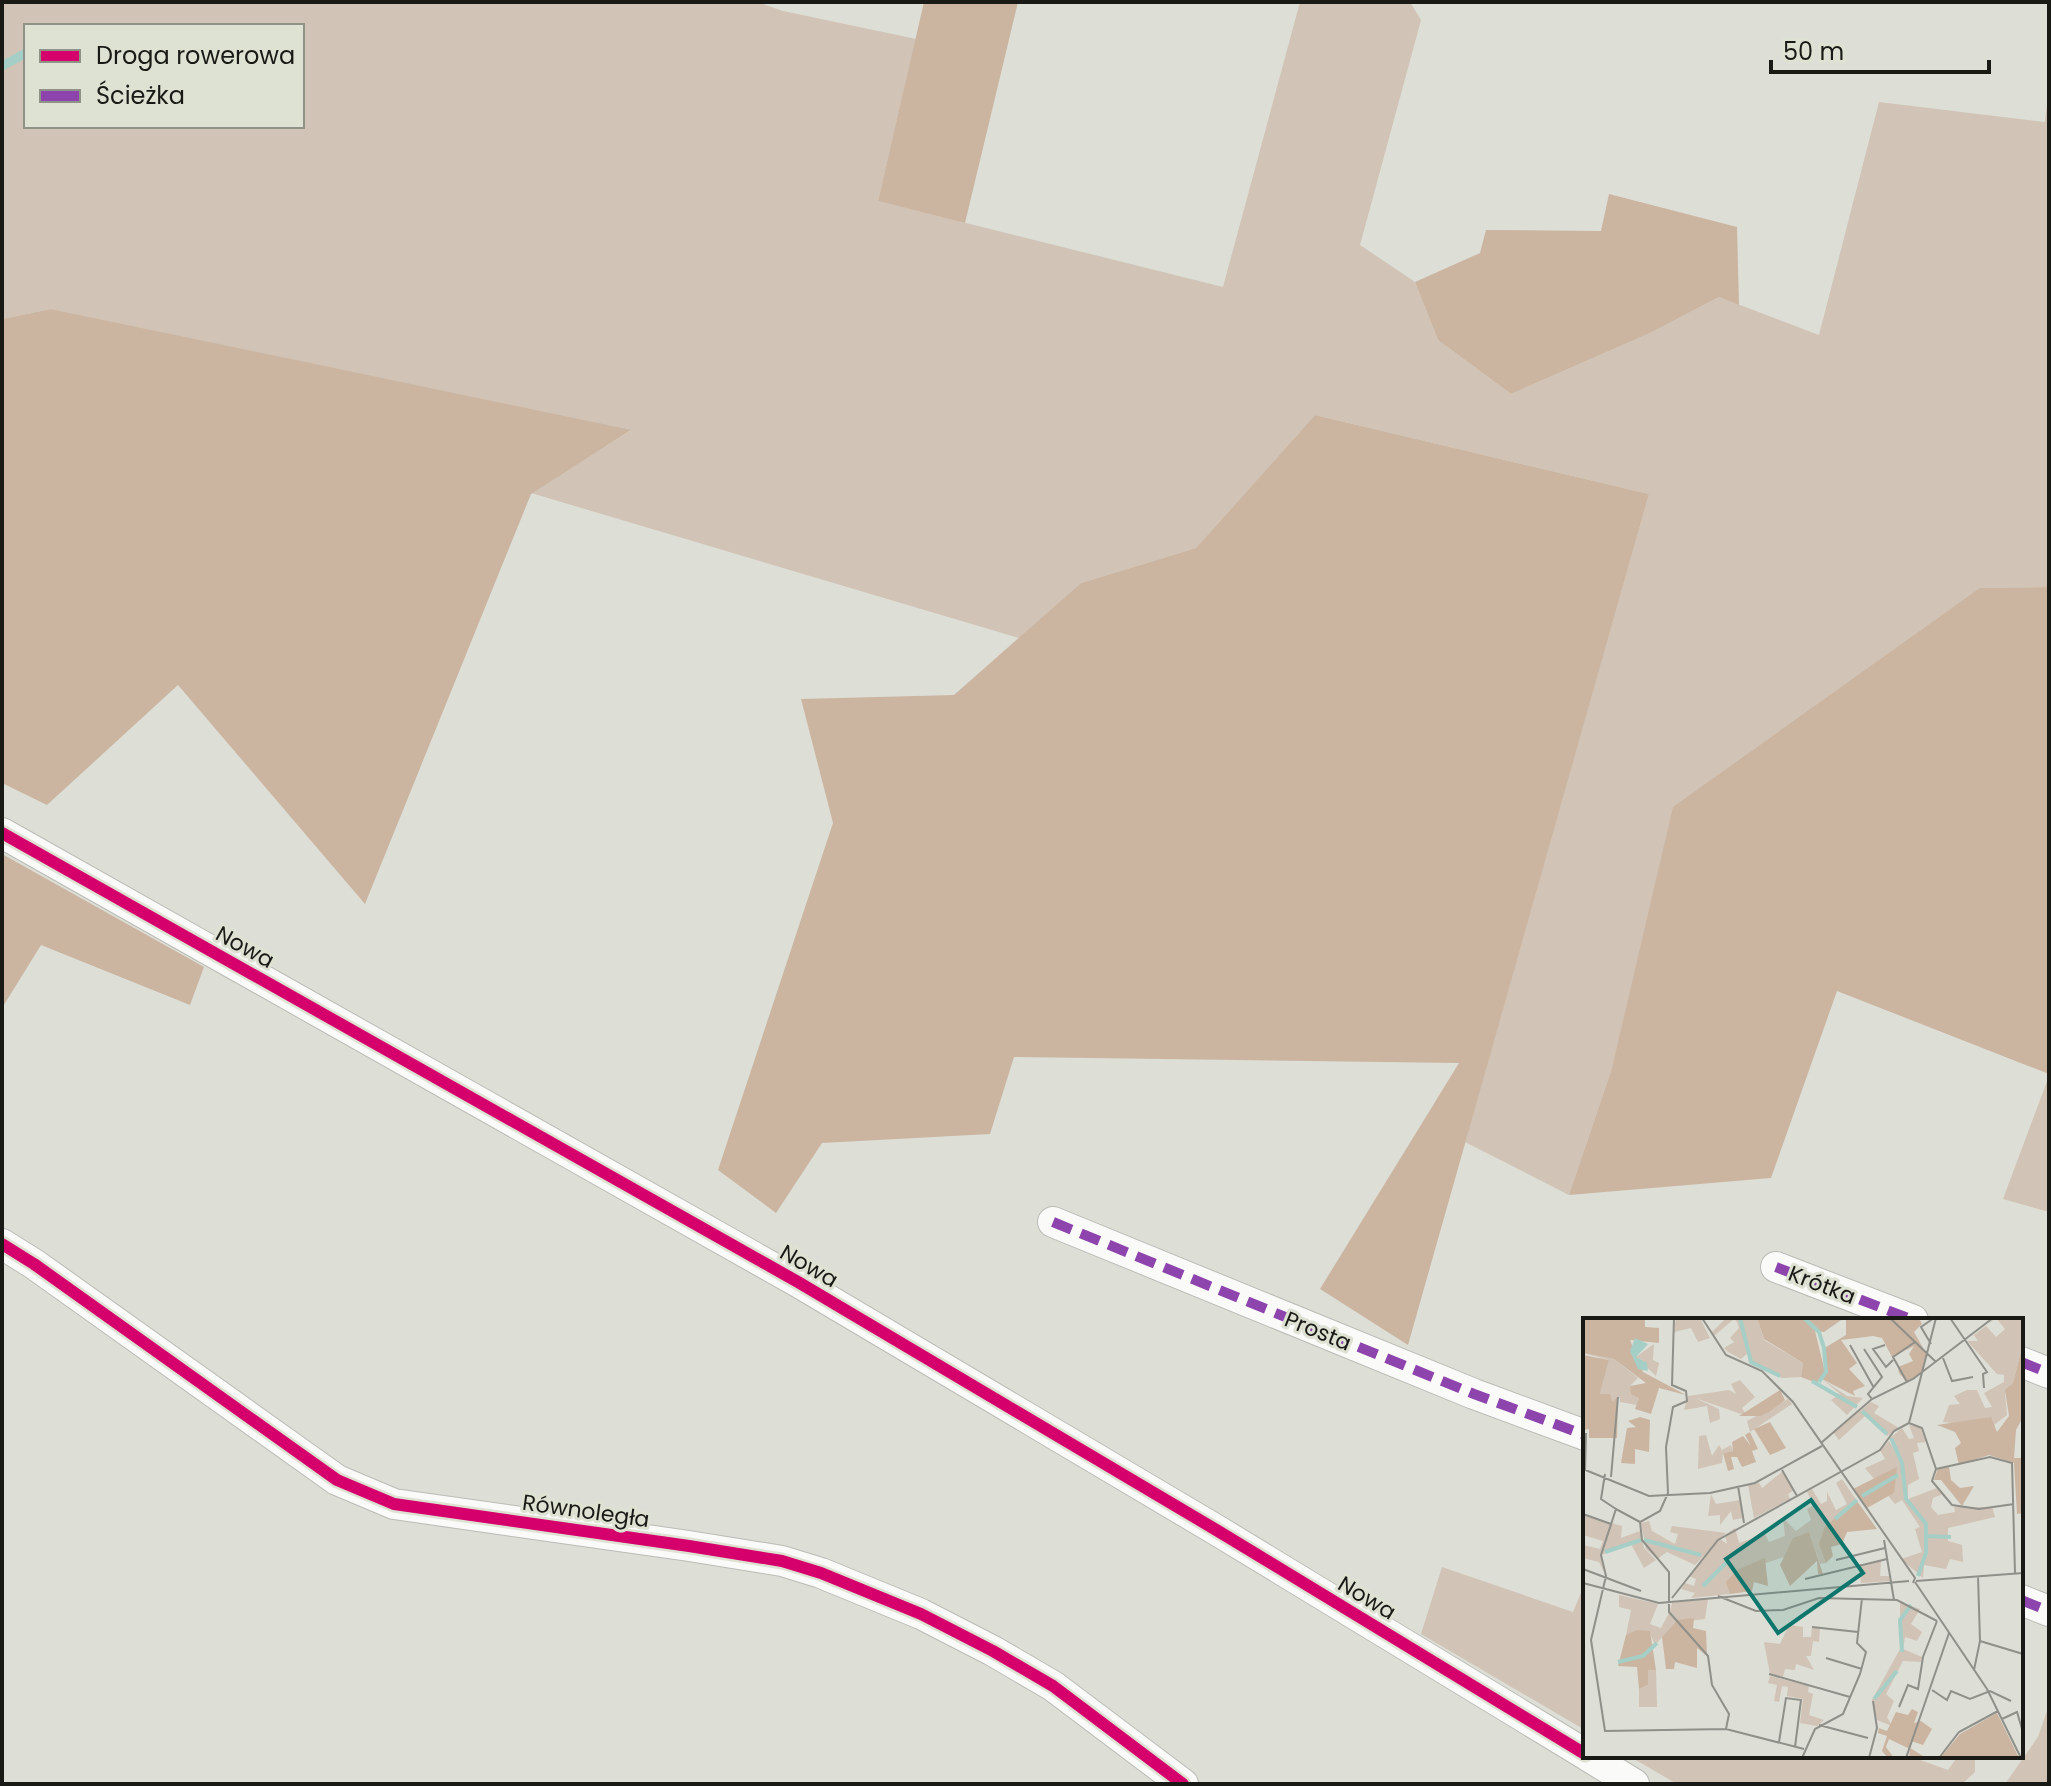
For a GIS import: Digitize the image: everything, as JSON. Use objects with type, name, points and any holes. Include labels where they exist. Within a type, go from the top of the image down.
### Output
[{"type":"street","name":"Nowa","points":[[2,833],[836,1304],[1583,1753]]},
{"type":"street","name":"Prosta","points":[[1053,1222],[1474,1394],[1583,1434]]},
{"type":"street","name":"Równoległa","points":[[2,1244],[337,1480],[394,1504],[782,1561],[821,1573],[921,1614],[1017,1665],[1053,1686],[1116,1731],[1183,1784]]},
{"type":"street","name":"Krótka","points":[[1776,1267],[1908,1318]]},
{"type":"street","points":[[2023,1363],[2049,1373]]},
{"type":"street","points":[[2023,1601],[2049,1611]]},
{"type":"street","name":"Nowa","points":[[1591,1758],[1634,1784]]},
{"type":"shaded area","points":[[2,2],[757,2],[783,11],[916,39],[878,201],[1223,287],[1300,2],[1410,2],[1421,20],[1360,245],[1415,282],[1438,340],[1511,394],[1650,333],[1719,297],[1819,335],[1879,102],[2045,122],[2049,88],[2049,587],[1980,588],[1612,1068],[1569,1195],[1465,1142],[1649,494],[1315,415],[1196,548],[1081,583],[1019,638],[531,493],[630,431],[51,309],[2,319]]},
{"type":"shaded area","points":[[924,2],[1018,2],[965,223],[878,201]]},
{"type":"shaded area","points":[[1609,194],[1737,227],[1739,305],[1719,297],[1650,333],[1511,394],[1438,340],[1415,282],[1480,253],[1486,230],[1601,231]]},
{"type":"shaded area","points":[[51,309],[631,430],[531,494],[365,904],[178,685],[47,805],[2,783],[2,319]]},
{"type":"shaded area","points":[[1315,415],[1649,494],[1408,1345],[1320,1289],[1459,1063],[1014,1057],[990,1134],[822,1143],[776,1213],[718,1170],[833,823],[801,699],[954,695],[1081,583],[1196,548]]},
{"type":"shaded area","points":[[2049,587],[2049,1074],[1837,991],[1771,1178],[1569,1195],[1612,1068],[1673,807],[1980,588]]},
{"type":"shaded area","points":[[2,854],[204,967],[190,1005],[41,945],[2,1008]]},
{"type":"shaded area","points":[[2049,1076],[2049,1212],[2003,1199]]},
{"type":"shaded area","points":[[1442,1567],[1573,1612],[1583,1588],[1583,1729],[1421,1634]]},
{"type":"shaded area","points":[[2049,1705],[2049,1784],[2005,1784],[2038,1737]]},
{"type":"shaded area","points":[[1632,1758],[1915,1758],[1948,1770],[1957,1758],[1975,1760],[1975,1772],[1962,1784],[1677,1784]]},
{"type":"waterway","points":[[2,66],[24,54]]},
{"type":"marked path","points":[[1053,1222],[1474,1394],[1583,1434]]},
{"type":"marked path","points":[[1776,1267],[1908,1318]]},
{"type":"marked path","points":[[2023,1363],[2049,1373]]},
{"type":"marked path","points":[[2023,1601],[2049,1611]]},
{"type":"cycle path","points":[[2,833],[798,1282],[1218,1531],[1583,1753]]},
{"type":"cycle path","points":[[2,1244],[337,1480],[394,1504],[782,1561],[821,1573],[921,1614],[993,1651],[1053,1686],[1183,1784]]}]
